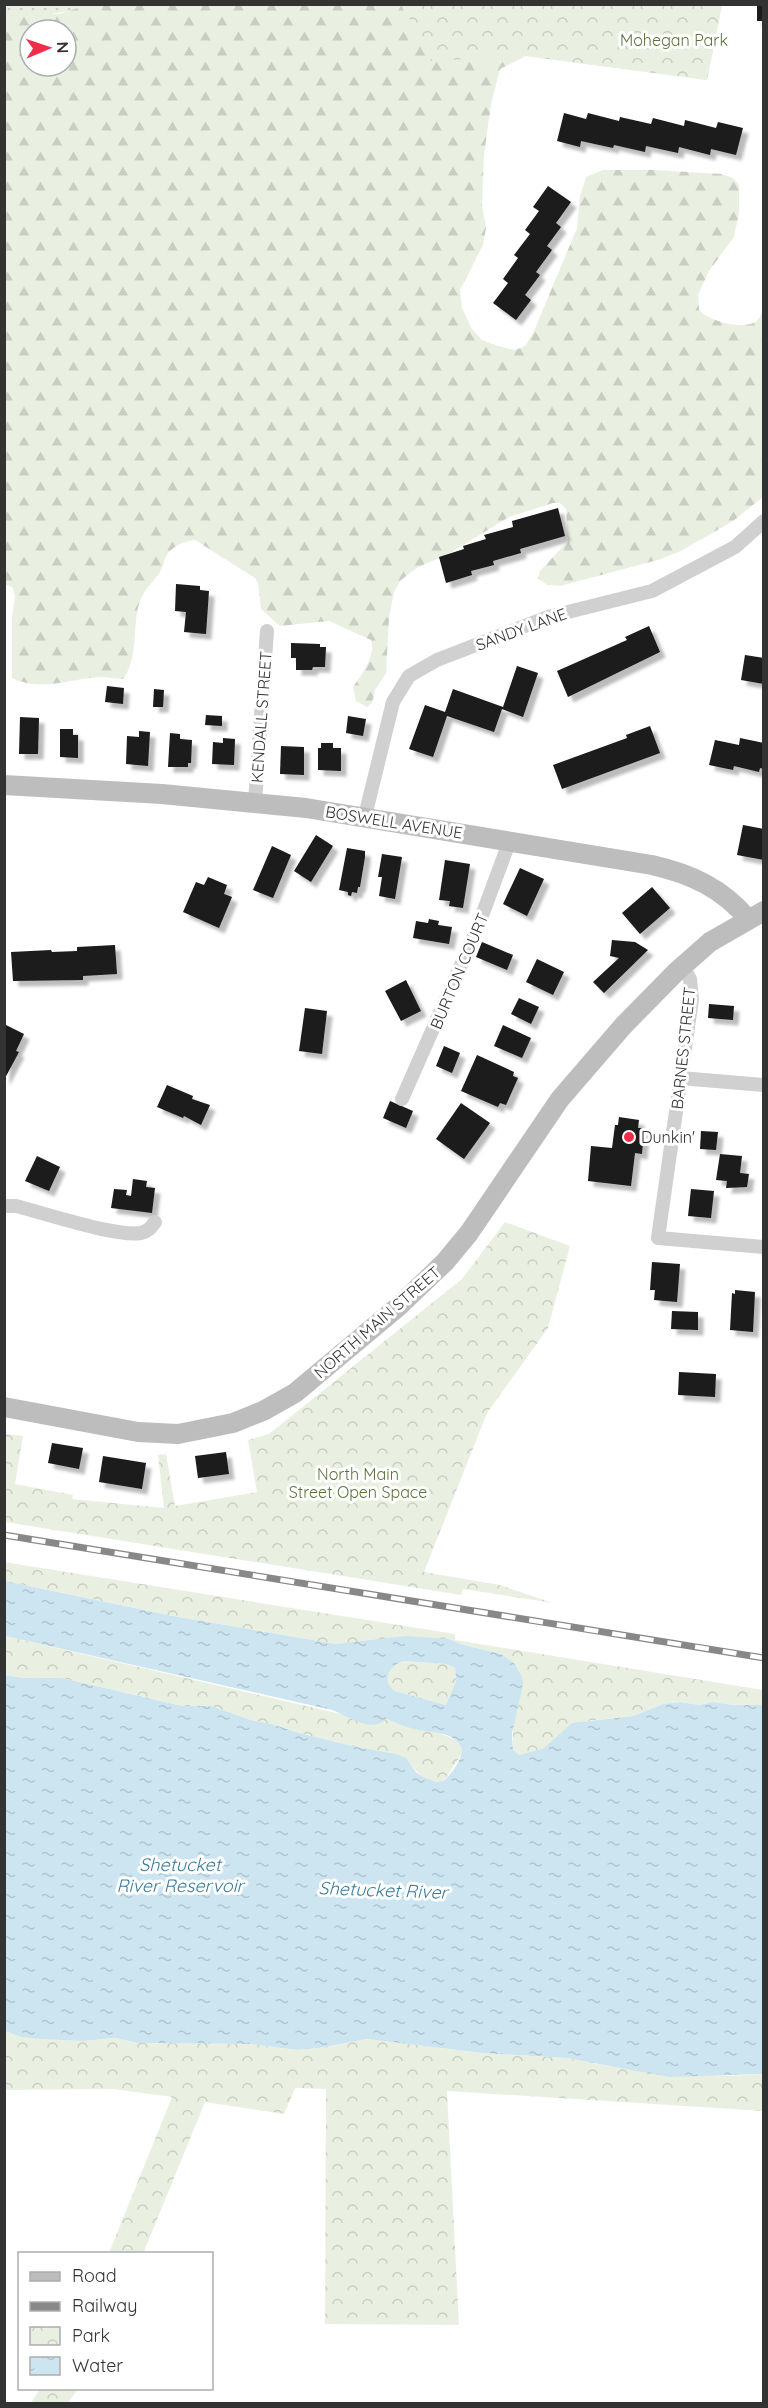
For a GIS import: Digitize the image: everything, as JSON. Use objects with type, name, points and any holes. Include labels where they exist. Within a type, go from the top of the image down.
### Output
[{"type":"main road","name":"BOSWELL AVENUE","points":[[4,785],[111,790],[255,802],[365,816],[510,840],[680,872],[723,893],[756,915]]},
{"type":"main road","name":"NORTH MAIN STREET","points":[[4,1407],[138,1432],[177,1434],[233,1423],[263,1411],[295,1393],[399,1306],[445,1262],[469,1233],[543,1123],[582,1072],[623,1026],[710,942],[756,915]]},
{"type":"street","name":"SANDY LANE","points":[[365,816],[393,702],[409,676],[437,660],[548,617],[652,591],[735,547],[764,521]]},
{"type":"street","name":"KENDALL STREET","points":[[255,802],[267,631]]},
{"type":"street","name":"BURTON COURT","points":[[402,1100],[477,930],[510,840]]},
{"type":"street","name":"BARNES STREET","points":[[683,967],[688,973],[692,991],[658,1238],[764,1247]]},
{"type":"street","points":[[680,1078],[764,1085]]},
{"type":"street","points":[[4,1206],[16,1206],[83,1224],[134,1233],[148,1231],[155,1222]]},
{"type":"green space","points":[[90,4],[722,5],[707,80],[526,56],[500,69],[491,104],[484,155],[482,205],[486,228],[483,245],[460,290],[462,308],[472,329],[482,340],[514,350],[521,348],[526,345],[534,331],[577,228],[580,196],[586,177],[603,170],[655,170],[722,174],[733,178],[739,185],[739,213],[734,237],[709,271],[698,295],[699,310],[717,321],[742,325],[756,321],[763,310],[763,497],[733,521],[681,551],[658,560],[560,586],[547,585],[538,578],[540,571],[568,541],[566,509],[560,503],[553,503],[509,517],[447,555],[418,567],[401,580],[394,592],[389,618],[386,673],[375,690],[372,703],[367,707],[356,701],[353,687],[370,658],[371,640],[329,621],[280,626],[261,609],[258,583],[255,578],[195,540],[182,543],[170,551],[161,570],[141,598],[136,618],[132,661],[123,679],[99,677],[55,684],[33,684],[12,678],[12,616],[15,597],[13,588],[5,584],[5,14],[59,14]]},
{"type":"green space","points":[[4,5],[90,5],[58,13],[26,16],[5,14]]},
{"type":"green space","name":"Mohegan Park","points":[[400,5],[722,5],[707,80],[526,56],[431,61],[413,24]]},
{"type":"green space","name":"North Main Street Open Space","points":[[505,1222],[570,1246],[548,1328],[487,1413],[424,1572],[500,1585],[553,1603],[463,1589],[461,1595],[5,1522],[5,1434],[23,1436],[15,1484],[73,1495],[72,1499],[164,1508],[158,1455],[166,1454],[175,1506],[257,1492],[248,1440],[269,1434],[462,1279]]},
{"type":"green space","points":[[4,1562],[455,1634],[455,1640],[763,1690],[763,1705],[713,1702],[699,1705],[681,1702],[663,1704],[633,1716],[588,1721],[544,1748],[519,1755],[513,1750],[513,1727],[501,1654],[449,1639],[336,1644],[173,1616],[5,1581]]},
{"type":"green space","points":[[5,1636],[345,1715],[386,1719],[415,1729],[436,1731],[457,1741],[462,1749],[461,1755],[444,1781],[429,1781],[397,1754],[299,1733],[211,1706],[182,1706],[62,1678],[23,1678],[5,1675]]},
{"type":"green space","points":[[404,1661],[446,1664],[455,1668],[456,1681],[446,1705],[395,1691],[391,1687],[388,1678],[391,1670]]},
{"type":"green space","points":[[5,2031],[21,2037],[33,2038],[83,2041],[115,2038],[138,2043],[250,2044],[297,2050],[367,2039],[482,2053],[566,2058],[608,2066],[728,2076],[763,2074],[764,2111],[447,2091],[459,2325],[325,2324],[326,2089],[295,2088],[284,2114],[205,2102],[144,2252],[109,2252],[172,2097],[113,2089],[5,2090]]},
{"type":"green space","points":[[40,2390],[77,2390],[68,2403],[31,2403]]},
{"type":"water","name":"Shetucket River Reservoir","points":[[5,1581],[173,1616],[336,1644],[406,1636],[449,1639],[501,1654],[514,1663],[522,1677],[523,1685],[512,1733],[513,1750],[519,1755],[544,1748],[572,1723],[633,1716],[663,1704],[681,1702],[699,1705],[713,1702],[763,1705],[763,2074],[670,2077],[566,2058],[482,2053],[367,2039],[297,2050],[250,2044],[138,2043],[115,2038],[83,2041],[40,2039],[21,2037],[5,2031],[5,1675],[23,1678],[62,1678],[182,1706],[211,1706],[299,1733],[397,1754],[406,1758],[416,1772],[436,1782],[444,1781],[450,1774],[458,1762],[462,1749],[448,1735],[411,1728],[386,1719],[373,1725],[366,1724],[332,1710],[5,1636]],"holes":[[[404,1661],[446,1664],[455,1668],[456,1681],[446,1705],[395,1691],[388,1683],[391,1670]]]},
{"type":"building","points":[[757,4],[764,4],[764,21],[757,21]]},
{"type":"building","points":[[564,113],[586,119],[588,113],[619,121],[620,117],[651,124],[653,118],[684,126],[685,120],[716,128],[718,122],[743,128],[736,155],[711,149],[710,155],[679,147],[678,153],[646,146],[645,152],[581,141],[580,147],[557,141]]},
{"type":"building","points":[[548,186],[571,202],[556,223],[561,227],[547,246],[552,250],[536,272],[540,275],[525,295],[531,300],[516,320],[493,303],[508,283],[503,279],[518,258],[514,255],[530,234],[525,230],[539,211],[533,207]]},
{"type":"building","points":[[558,508],[565,536],[520,549],[521,553],[493,561],[494,565],[471,571],[472,575],[446,583],[439,557],[486,539],[484,535],[513,527],[512,521]]},
{"type":"building","points":[[176,584],[200,586],[200,590],[209,591],[206,634],[184,632],[186,612],[175,611]]},
{"type":"building","points":[[649,626],[660,652],[568,697],[557,671],[627,640],[625,637]]},
{"type":"building","points":[[291,643],[320,644],[320,647],[326,647],[325,667],[296,670],[296,658],[291,658]]},
{"type":"building","points":[[745,655],[764,658],[764,684],[741,680]]},
{"type":"building","points":[[517,666],[538,673],[523,717],[502,709],[494,732],[447,716],[433,757],[409,749],[425,705],[445,712],[453,689],[503,707]]},
{"type":"building","points":[[107,686],[124,688],[123,704],[105,702]]},
{"type":"building","points":[[154,689],[164,690],[163,707],[153,707]]},
{"type":"building","points":[[206,715],[222,716],[222,726],[205,725]]},
{"type":"building","points":[[348,716],[366,719],[363,736],[346,733]]},
{"type":"building","points":[[20,717],[39,718],[38,754],[19,754]]},
{"type":"building","points":[[650,726],[660,753],[562,789],[553,765],[627,738],[626,735]]},
{"type":"building","points":[[60,729],[73,729],[73,735],[78,735],[78,758],[60,757]]},
{"type":"building","points":[[139,731],[150,732],[148,766],[126,764],[127,736],[139,737]]},
{"type":"building","points":[[170,733],[180,734],[180,739],[192,740],[191,763],[188,763],[188,767],[168,767]]},
{"type":"building","points":[[223,738],[235,739],[234,765],[212,764],[213,742],[223,743]]},
{"type":"building","points":[[740,738],[764,743],[764,769],[760,768],[759,772],[734,766],[733,770],[709,765],[715,740],[739,745]]},
{"type":"building","points":[[321,743],[333,743],[333,748],[341,748],[341,771],[318,770],[318,748],[321,748]]},
{"type":"building","points":[[281,746],[304,747],[304,775],[280,774]]},
{"type":"building","points":[[743,825],[764,829],[764,860],[737,855]]},
{"type":"building","points":[[316,835],[333,846],[311,882],[294,871]]},
{"type":"building","points":[[272,846],[291,855],[273,898],[253,890]]},
{"type":"building","points":[[347,848],[365,851],[360,887],[357,893],[352,892],[351,896],[348,892],[339,890]]},
{"type":"building","points":[[382,854],[402,857],[395,899],[379,896],[382,877],[378,877]]},
{"type":"building","points":[[445,860],[470,864],[463,908],[449,906],[450,901],[439,900]]},
{"type":"building","points":[[520,868],[544,879],[527,916],[503,904]]},
{"type":"building","points":[[208,877],[227,885],[224,894],[232,897],[219,928],[183,912],[196,882],[204,885]]},
{"type":"building","points":[[652,887],[670,908],[640,934],[622,913]]},
{"type":"building","points":[[429,919],[439,921],[438,925],[452,927],[449,944],[413,938],[416,921],[428,923]]},
{"type":"building","points":[[612,940],[635,942],[648,950],[604,993],[593,982],[619,958],[610,956]]},
{"type":"building","points":[[482,942],[513,955],[507,970],[476,957]]},
{"type":"building","points":[[115,945],[117,974],[83,976],[83,980],[13,981],[11,952],[77,951],[77,947]]},
{"type":"building","points":[[537,959],[564,972],[553,995],[526,982]]},
{"type":"building","points":[[406,980],[421,1011],[401,1021],[385,991]]},
{"type":"building","points":[[519,998],[539,1007],[531,1024],[511,1014]]},
{"type":"building","points":[[709,1004],[734,1006],[733,1020],[708,1018]]},
{"type":"building","points":[[305,1008],[327,1011],[322,1054],[299,1051]]},
{"type":"building","points":[[4,1024],[24,1034],[16,1051],[19,1052],[4,1080]]},
{"type":"building","points":[[503,1025],[531,1038],[522,1058],[494,1046]]},
{"type":"building","points":[[444,1046],[460,1053],[452,1073],[436,1066]]},
{"type":"building","points":[[477,1055],[514,1072],[513,1076],[518,1078],[506,1105],[500,1103],[498,1107],[461,1091]]},
{"type":"building","points":[[167,1085],[193,1096],[192,1099],[210,1105],[201,1125],[184,1116],[183,1118],[157,1107]]},
{"type":"building","points":[[390,1101],[413,1111],[406,1128],[383,1118]]},
{"type":"building","points":[[461,1103],[490,1123],[464,1159],[436,1139]]},
{"type":"building","points":[[619,1117],[639,1120],[638,1128],[644,1128],[642,1154],[635,1153],[631,1186],[588,1181],[591,1146],[612,1148],[615,1125],[618,1125]]},
{"type":"building","points":[[701,1131],[718,1132],[716,1150],[700,1149]]},
{"type":"building","points":[[720,1154],[742,1156],[740,1173],[749,1174],[747,1187],[726,1188],[727,1181],[716,1180]]},
{"type":"building","points":[[37,1156],[60,1167],[49,1191],[25,1181]]},
{"type":"building","points":[[133,1179],[147,1181],[146,1187],[155,1188],[152,1213],[111,1208],[114,1189],[127,1190],[126,1195],[131,1196]]},
{"type":"building","points":[[691,1189],[714,1191],[711,1218],[688,1216]]},
{"type":"building","points":[[652,1262],[680,1264],[677,1302],[654,1300],[655,1290],[650,1290]]},
{"type":"building","points":[[735,1290],[755,1292],[753,1332],[730,1330],[732,1293],[735,1294]]},
{"type":"building","points":[[672,1311],[698,1312],[698,1330],[671,1329]]},
{"type":"building","points":[[679,1372],[716,1374],[715,1397],[678,1395]]},
{"type":"building","points":[[52,1443],[83,1448],[79,1469],[48,1463]]},
{"type":"building","points":[[226,1452],[229,1474],[198,1478],[195,1456]]},
{"type":"building","points":[[103,1456],[146,1463],[142,1489],[99,1482]]},
{"type":"railway","points":[[4,1535],[764,1658]]},
{"type":"place","name":"Dunkin'","points":[[629,1137]]},
{"type":"water label","name":"Shetucket River","points":[[383,1890]]}]
